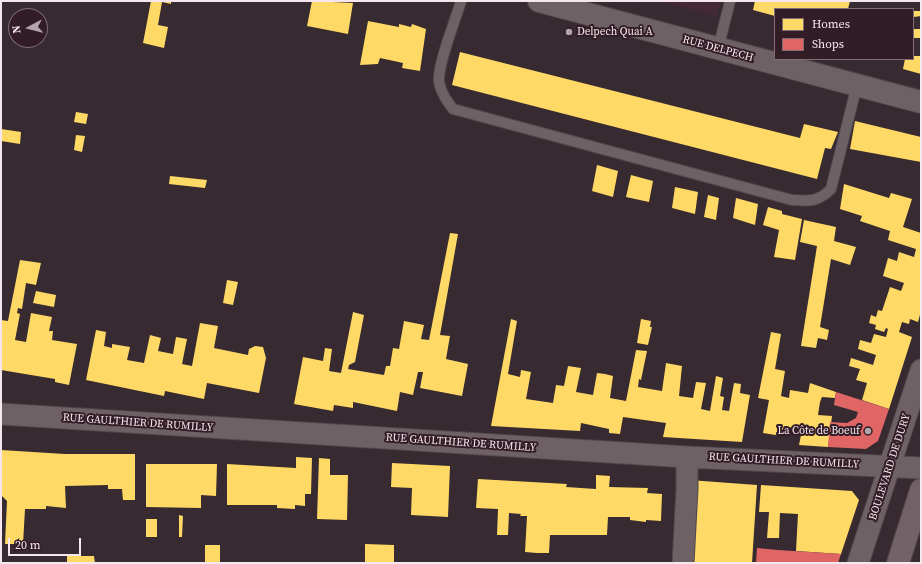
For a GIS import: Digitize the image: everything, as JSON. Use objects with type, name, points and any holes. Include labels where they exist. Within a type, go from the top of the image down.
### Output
[{"type":"main road","points":[[898,563],[921,490]]},
{"type":"street","name":"RUE DELPECH","points":[[539,1],[921,102]]},
{"type":"street","name":"BOULEVARD DE DURY","points":[[858,563],[921,370]]},
{"type":"street","name":"RUE GAULTHIER DE RUMILLY","points":[[1,414],[687,457],[921,468]]},
{"type":"street","points":[[684,563],[688,488],[687,457]]},
{"type":"lane","points":[[461,1],[443,61],[439,81],[443,95],[453,109],[792,200],[816,200],[822,198],[831,189],[857,85]]},
{"type":"lane","points":[[718,48],[730,1]]},
{"type":"shaded area","points":[[657,1],[720,1],[717,16]]},
{"type":"building: Homes","points":[[151,1],[171,1],[171,4],[162,2],[158,25],[168,27],[164,48],[143,43]]},
{"type":"building: Homes","points":[[312,1],[353,3],[348,34],[307,26]]},
{"type":"building: Homes","points":[[755,1],[850,1],[848,8],[774,8],[774,16],[753,10]]},
{"type":"building: Homes","points":[[914,11],[921,11],[921,16],[914,17]]},
{"type":"building: Homes","points":[[368,21],[399,27],[399,24],[411,27],[412,24],[426,29],[420,71],[402,68],[403,63],[380,58],[378,64],[360,65]]},
{"type":"building: Homes","points":[[914,29],[921,29],[921,38],[914,38]]},
{"type":"building: Homes","points":[[460,52],[800,138],[804,124],[838,132],[831,149],[825,148],[817,179],[452,85]]},
{"type":"building: Homes","points":[[914,56],[921,56],[921,74],[903,69],[905,60],[914,60]]},
{"type":"building: Homes","points":[[76,112],[88,114],[86,124],[74,122]]},
{"type":"building: Homes","points":[[855,121],[921,137],[921,162],[850,149]]},
{"type":"building: Homes","points":[[1,129],[21,132],[20,144],[1,141]]},
{"type":"building: Homes","points":[[76,135],[85,136],[82,152],[74,150]]},
{"type":"building: Homes","points":[[597,165],[618,171],[613,197],[592,191]]},
{"type":"building: Homes","points":[[631,175],[653,181],[649,202],[626,197]]},
{"type":"building: Homes","points":[[170,176],[207,180],[205,188],[169,184]]},
{"type":"building: Homes","points":[[844,184],[889,198],[891,193],[912,199],[903,227],[921,233],[921,311],[918,322],[910,319],[909,324],[902,322],[899,332],[912,337],[889,409],[862,400],[867,383],[856,380],[860,369],[849,366],[851,358],[873,365],[876,355],[858,349],[860,340],[871,343],[874,334],[886,337],[888,329],[886,328],[884,332],[875,329],[876,325],[869,323],[871,315],[876,317],[878,310],[882,311],[890,287],[901,291],[904,283],[883,276],[888,258],[897,261],[899,252],[914,257],[916,249],[888,240],[890,231],[860,221],[862,216],[840,209]]},
{"type":"building: Homes","points":[[675,187],[698,192],[695,214],[672,208]]},
{"type":"building: Homes","points":[[708,195],[719,198],[716,220],[704,217]]},
{"type":"building: Homes","points":[[736,198],[758,204],[755,225],[733,218]]},
{"type":"building: Homes","points":[[768,207],[782,211],[782,214],[802,219],[795,260],[774,257],[779,230],[763,225]]},
{"type":"building: Homes","points":[[804,220],[836,227],[834,241],[856,247],[850,265],[831,259],[820,327],[829,330],[827,340],[818,338],[816,348],[801,346],[817,246],[800,242]]},
{"type":"building: Homes","points":[[450,233],[458,234],[440,335],[450,336],[446,359],[468,364],[462,396],[420,388],[423,372],[418,372],[413,395],[400,392],[397,411],[353,402],[353,408],[334,405],[333,411],[294,404],[303,357],[323,361],[325,348],[332,349],[329,371],[341,373],[353,312],[364,315],[355,362],[349,365],[348,369],[384,375],[386,366],[390,366],[393,348],[399,349],[404,321],[424,325],[421,339],[429,340]]},
{"type":"building: Homes","points":[[20,260],[41,263],[36,285],[26,283],[22,309],[18,308],[17,313],[20,314],[15,340],[26,342],[31,313],[52,317],[49,331],[53,331],[52,340],[77,344],[69,385],[55,382],[55,379],[1,370],[1,320],[8,321]]},
{"type":"building: Homes","points":[[227,280],[238,282],[233,305],[223,303]]},
{"type":"building: Homes","points":[[36,291],[56,295],[54,307],[33,303]]},
{"type":"building: Homes","points":[[511,319],[517,321],[508,374],[520,377],[521,370],[531,372],[526,399],[553,403],[556,385],[564,386],[568,366],[581,368],[576,392],[593,395],[597,373],[605,374],[613,376],[610,398],[626,401],[636,350],[647,351],[641,380],[639,379],[638,387],[662,391],[666,363],[682,366],[679,396],[693,398],[696,382],[706,383],[701,409],[710,411],[716,376],[723,378],[720,396],[724,397],[722,410],[729,411],[734,383],[741,384],[740,393],[750,395],[742,442],[663,437],[666,423],[623,417],[620,434],[609,433],[609,429],[581,423],[580,431],[491,426]]},
{"type":"building: Homes","points":[[641,319],[651,321],[650,327],[652,327],[648,345],[637,343]]},
{"type":"building: Homes","points":[[200,323],[218,326],[214,348],[248,355],[249,349],[255,346],[263,347],[266,358],[259,393],[207,383],[204,399],[165,391],[164,396],[86,380],[96,330],[106,332],[104,346],[112,348],[112,344],[130,347],[127,360],[144,363],[150,335],[161,338],[158,351],[173,354],[176,337],[187,339],[182,364],[192,366]]},
{"type":"building: Homes","points":[[771,332],[781,334],[775,369],[785,371],[781,396],[789,398],[790,390],[808,393],[810,383],[836,392],[835,398],[822,397],[818,415],[832,416],[828,447],[799,445],[802,430],[784,426],[782,436],[763,433],[769,400],[758,398]]},
{"type":"building: Homes","points":[[1,450],[65,454],[135,454],[135,500],[123,500],[122,489],[108,489],[108,485],[65,486],[66,508],[46,506],[46,509],[25,509],[23,544],[5,544],[7,501],[1,495]]},
{"type":"building: Homes","points":[[296,457],[312,458],[311,494],[305,494],[305,506],[295,505],[295,509],[277,508],[277,505],[227,505],[227,464],[296,468]]},
{"type":"building: Homes","points":[[319,458],[330,459],[330,475],[348,475],[347,520],[317,519]]},
{"type":"building: Homes","points":[[392,463],[450,466],[448,517],[411,515],[412,488],[391,487]]},
{"type":"building: Homes","points":[[146,464],[217,464],[216,496],[201,495],[201,508],[146,507]]},
{"type":"building: Homes","points":[[596,475],[610,476],[609,487],[648,488],[647,493],[662,494],[661,521],[646,520],[646,522],[630,520],[630,517],[608,517],[607,535],[550,535],[549,553],[537,553],[525,552],[527,516],[509,513],[508,535],[497,535],[498,509],[476,508],[478,479],[567,484],[566,487],[596,489]]},
{"type":"building: Homes","points":[[689,480],[757,485],[752,563],[685,563]]},
{"type":"building: Homes","points":[[761,485],[852,491],[859,500],[841,554],[796,551],[798,514],[780,513],[779,538],[767,538],[769,512],[759,512]]},
{"type":"building: Homes","points":[[179,515],[183,516],[182,537],[179,537]]},
{"type":"building: Homes","points":[[146,519],[157,519],[157,537],[146,537]]},
{"type":"building: Homes","points":[[365,544],[394,545],[394,563],[365,563]]},
{"type":"building: Homes","points":[[205,545],[220,545],[220,563],[205,563]]},
{"type":"building: Homes","points":[[67,556],[94,556],[95,563],[67,563]]},
{"type":"building: Shops","points":[[836,392],[889,409],[878,441],[866,449],[828,447],[830,422],[847,423],[856,418],[858,412],[834,405]]},
{"type":"building: Shops","points":[[757,548],[841,554],[838,563],[756,563]]},
{"type":"place","name":"Delpech Quai A","points":[[569,32]]},
{"type":"place","name":"La Côte de Boeuf","points":[[868,431]]}]
